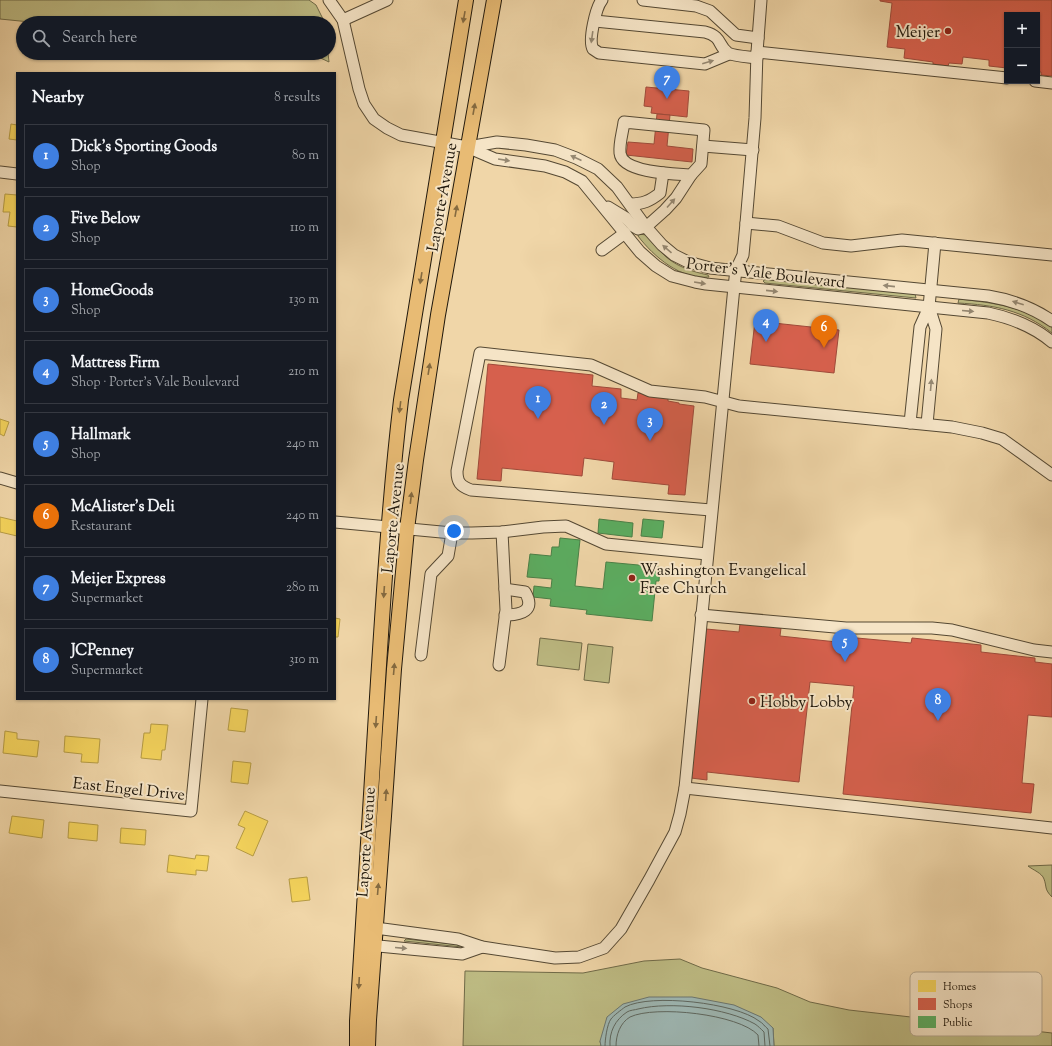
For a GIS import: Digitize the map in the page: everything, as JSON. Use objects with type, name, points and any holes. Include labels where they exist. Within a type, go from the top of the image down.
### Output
[{"type":"main road","name":"Laporte Avenue","points":[[368,1046],[368,945],[388,528],[394,462],[401,400],[466,0]]},
{"type":"main road","name":"Laporte Avenue","points":[[369,927],[384,816],[394,669],[407,529],[424,402],[467,147],[494,0]]},
{"type":"main road","name":"Laporte Avenue","points":[[357,1046],[357,1021],[368,945]]},
{"type":"street","points":[[329,0],[344,20],[387,0]]},
{"type":"street","points":[[602,0],[598,6],[591,46],[599,53],[705,64],[729,54],[757,55],[1004,78]]},
{"type":"street","points":[[643,0],[702,7],[710,11],[736,35],[758,38]]},
{"type":"street","points":[[369,927],[458,939],[482,947],[555,958],[579,957],[604,948],[622,929],[675,832],[685,788],[711,510],[736,270],[743,255],[753,150],[761,0]]},
{"type":"street","name":"Porter's Vale Boulevard","points":[[344,20],[359,89],[364,104],[374,119],[401,135],[467,147],[495,159],[545,166],[565,172],[582,181],[640,252],[656,266],[672,276],[695,282],[734,287],[1006,316],[1033,328],[1052,342]]},
{"type":"street","points":[[595,21],[705,32],[712,34],[718,39],[729,54]]},
{"type":"street","points":[[1040,82],[1052,83]]},
{"type":"street","points":[[601,203],[626,218],[638,229],[646,227],[676,198],[690,175],[701,164],[704,130],[624,122],[620,154],[625,162],[636,168],[663,173],[690,175]]},
{"type":"street","name":"Porter's Vale Boulevard","points":[[467,147],[497,142],[555,150],[598,169],[617,187],[646,227],[662,245],[674,255],[688,262],[710,268],[931,290],[1005,299],[1025,305],[1043,314],[1052,321]]},
{"type":"street","points":[[703,146],[753,150]]},
{"type":"street","points":[[0,172],[16,174]]},
{"type":"street","points":[[630,204],[640,204],[651,201],[660,193],[663,173]]},
{"type":"street","points":[[746,223],[778,226],[823,243],[851,246],[902,240],[1052,255]]},
{"type":"street","points":[[602,250],[625,233]]},
{"type":"street","points":[[910,422],[920,327],[929,307],[936,243]]},
{"type":"street","points":[[927,424],[936,329],[929,307]]},
{"type":"street","points":[[711,510],[471,490],[462,486],[457,480],[457,471],[480,353],[591,365],[650,391],[705,397],[738,406],[910,422],[952,427],[982,433],[1002,439],[1052,475]]},
{"type":"street","points":[[0,478],[16,483]]},
{"type":"street","points":[[336,522],[452,533],[502,532],[542,527],[566,526],[606,544],[707,554]]},
{"type":"street","points":[[499,665],[505,615],[502,532]]},
{"type":"street","points":[[421,655],[431,574],[448,556],[452,533]]},
{"type":"street","points":[[505,589],[525,592],[528,599],[528,606],[524,612],[518,615],[505,615]]},
{"type":"street","points":[[701,615],[846,628],[932,628],[952,630],[1034,650],[1052,652]]},
{"type":"street","name":"East Engel Drive","points":[[0,791],[191,811],[202,700]]},
{"type":"street","points":[[685,788],[829,805],[1052,828]]},
{"type":"street","points":[[368,945],[462,954],[482,947]]},
{"type":"shaded area","points":[[0,0],[309,0],[316,5],[322,16],[16,16],[16,21],[0,19]]},
{"type":"shaded area","points":[[638,234],[647,235],[661,252],[671,261],[689,270],[708,275],[709,277],[688,275],[669,266],[644,244]]},
{"type":"shaded area","points":[[766,279],[915,294],[916,298],[765,283],[763,281]]},
{"type":"shaded area","points":[[959,299],[996,304],[1030,314],[1052,327],[1052,333],[1041,325],[1019,314],[996,307],[958,303]]},
{"type":"shaded area","points":[[540,638],[582,643],[579,670],[537,665]]},
{"type":"shaded area","points":[[588,644],[613,647],[609,683],[584,680]]},
{"type":"shaded area","points":[[1052,865],[1052,897],[1047,890],[1043,877],[1028,866]]},
{"type":"shaded area","points":[[406,939],[462,945],[462,947],[404,941]]},
{"type":"shaded area","points":[[680,959],[702,968],[777,988],[810,1002],[849,1010],[910,1017],[910,1036],[1042,1036],[1042,1032],[1052,1033],[1052,1046],[774,1046],[773,1028],[600,1041],[601,1046],[463,1046],[465,971],[583,973],[644,961]]},
{"type":"water","points":[[649,997],[692,997],[734,1005],[761,1017],[773,1028],[774,1046],[601,1046],[600,1041],[607,1017],[623,1004]]},
{"type":"building: Homes","points":[[11,124],[16,125],[16,140],[9,139]]},
{"type":"building: Homes","points":[[5,194],[16,195],[16,227],[8,226],[10,212],[3,212]]},
{"type":"building: Homes","points":[[0,419],[9,422],[4,436],[0,434]]},
{"type":"building: Homes","points":[[0,517],[16,521],[16,536],[0,532]]},
{"type":"building: Homes","points":[[336,618],[340,619],[338,637],[336,637]]},
{"type":"building: Homes","points":[[231,708],[248,710],[245,732],[228,730]]},
{"type":"building: Homes","points":[[151,724],[168,725],[165,750],[162,750],[161,760],[141,758],[144,733],[150,733]]},
{"type":"building: Homes","points":[[5,731],[17,733],[17,739],[39,741],[37,757],[3,753]]},
{"type":"building: Homes","points":[[65,736],[100,739],[98,763],[81,762],[82,754],[64,752]]},
{"type":"building: Homes","points":[[233,761],[251,763],[248,784],[231,782]]},
{"type":"building: Homes","points":[[245,811],[268,821],[253,856],[236,848],[245,828],[238,825]]},
{"type":"building: Homes","points":[[12,816],[44,820],[42,838],[9,833]]},
{"type":"building: Homes","points":[[69,822],[98,825],[97,841],[68,838]]},
{"type":"building: Homes","points":[[121,828],[146,830],[145,845],[120,843]]},
{"type":"building: Homes","points":[[169,855],[195,859],[196,855],[209,856],[207,871],[196,870],[196,875],[167,872]]},
{"type":"building: Homes","points":[[307,877],[310,900],[292,902],[289,879]]},
{"type":"building: Shops","name":"Meijer","points":[[1052,0],[1052,76],[1041,75],[1040,72],[1040,12],[1004,12],[1004,68],[989,66],[989,60],[963,57],[962,64],[949,63],[948,66],[933,64],[933,62],[904,58],[905,49],[887,47],[892,3],[880,1]]},
{"type":"building: Shops","points":[[646,87],[689,91],[687,117],[651,113],[652,107],[644,106]]},
{"type":"building: Shops","points":[[657,114],[670,115],[667,146],[693,149],[692,162],[626,155],[628,142],[654,144]]},
{"type":"building: Shops","points":[[755,321],[839,330],[834,373],[750,364]]},
{"type":"building: Shops","points":[[488,364],[593,375],[592,386],[621,389],[621,398],[637,400],[638,393],[668,396],[668,401],[694,406],[685,495],[668,494],[669,485],[612,479],[614,462],[584,458],[582,476],[502,468],[501,481],[477,479]]},
{"type":"building: Shops","points":[[740,624],[781,628],[780,636],[856,644],[857,638],[911,643],[912,638],[981,645],[981,652],[1035,658],[1035,662],[1052,664],[1052,717],[1028,715],[1022,783],[1034,784],[1031,813],[843,794],[854,686],[810,682],[799,782],[707,772],[707,780],[691,778],[706,629],[739,632]]},
{"type":"building: Public","points":[[599,519],[633,523],[632,537],[598,533]]},
{"type":"building: Public","points":[[643,519],[664,521],[662,538],[641,536]]},
{"type":"building: Public","name":"Washington Evangelical Free Church","points":[[560,538],[580,540],[575,586],[603,589],[606,562],[660,567],[659,581],[656,581],[652,621],[586,614],[587,610],[550,606],[551,599],[533,597],[534,586],[551,588],[552,579],[527,577],[530,554],[551,556],[552,547],[559,547]]},
{"type":"place","name":"Meijer","points":[[948,31]]},
{"type":"place","name":"Meijer Express","points":[[667,99]]},
{"type":"place","name":"Mattress Firm","points":[[766,342]]},
{"type":"place","name":"McAlister's Deli","points":[[824,348]]},
{"type":"place","name":"Dick's Sporting Goods","points":[[538,419]]},
{"type":"place","name":"Five Below","points":[[604,425]]},
{"type":"place","name":"HomeGoods","points":[[650,441]]},
{"type":"place","name":"Washington Evangelical Free Church","points":[[632,578]]},
{"type":"place","name":"Hallmark","points":[[845,662]]},
{"type":"place","name":"Hobby Lobby","points":[[752,701]]},
{"type":"place","name":"JCPenney","points":[[938,721]]}]
